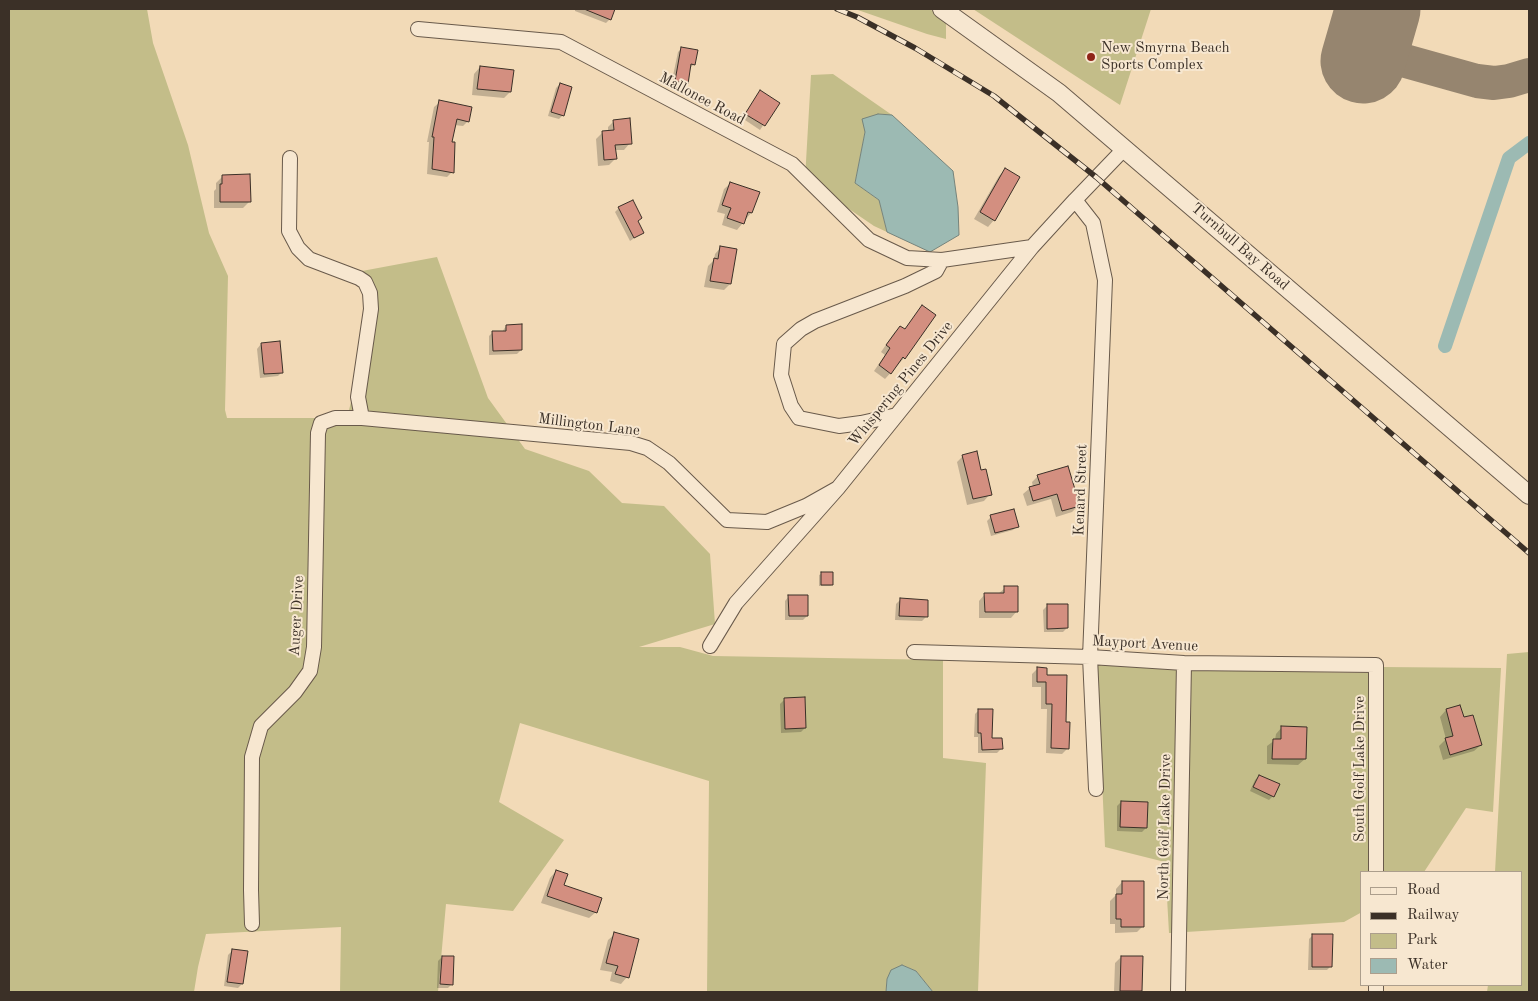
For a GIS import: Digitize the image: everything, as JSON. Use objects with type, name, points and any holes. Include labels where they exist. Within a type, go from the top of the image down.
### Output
[{"type":"street","name":"Turnbull Bay Road","points":[[942,9],[1059,93],[1529,495]]},
{"type":"street","name":"Mallonee Road","points":[[418,30],[561,42],[792,164],[869,240],[906,258],[942,260],[1032,247]]},
{"type":"street","name":"Whispering Pines Drive","points":[[710,646],[736,603],[838,488],[1032,247],[1125,148]]},
{"type":"street","points":[[290,158],[289,231],[298,248],[309,259],[359,278],[365,282],[370,293],[370,309],[358,397],[362,418]]},
{"type":"street","name":"Kenard Street","points":[[1075,200],[1093,223],[1105,280],[1090,657],[1096,789]]},
{"type":"street","points":[[897,415],[839,426],[799,418],[790,406],[781,375],[784,344],[800,328],[905,286],[936,271],[942,260]]},
{"type":"street","name":"Auger Drive","points":[[252,924],[250,890],[252,757],[261,726],[296,692],[310,671],[314,647],[318,433],[321,423],[335,418],[362,418]]},
{"type":"street","name":"Millington Lane","points":[[362,418],[631,444],[647,448],[669,464],[727,520],[766,522],[806,506],[838,488]]},
{"type":"street","name":"Mayport Avenue","points":[[914,652],[1090,657],[1184,663],[1376,665]]},
{"type":"street","name":"North Golf Lake Drive","points":[[1178,992],[1184,663]]},
{"type":"street","name":"South Golf Lake Drive","points":[[1376,665],[1376,871]]},
{"type":"green space","points":[[9,9],[147,9],[153,43],[188,145],[209,233],[228,276],[225,410],[227,418],[347,418],[369,330],[362,271],[437,257],[488,398],[525,449],[589,471],[622,503],[664,506],[710,554],[715,624],[639,647],[680,647],[713,656],[943,660],[943,758],[986,763],[978,992],[933,992],[916,971],[902,965],[887,979],[886,992],[707,992],[709,781],[520,723],[499,802],[564,840],[513,911],[446,904],[438,992],[340,992],[341,927],[206,934],[194,992],[9,992]]},
{"type":"green space","points":[[855,9],[930,9],[946,21],[946,39],[927,34]]},
{"type":"green space","name":"New Smyrna Beach Sports Complex","points":[[973,9],[1151,9],[1120,105]]},
{"type":"green space","points":[[833,74],[892,115],[878,114],[865,132],[855,183],[879,200],[887,232],[874,226],[805,179],[811,75]]},
{"type":"green space","points":[[1529,652],[1529,992],[1487,992],[1488,986],[1523,986],[1523,871],[1495,871],[1507,654]]},
{"type":"green space","points":[[1097,665],[1177,670],[1172,933],[1169,933],[1165,862],[1105,847]]},
{"type":"green space","points":[[1382,667],[1501,668],[1493,812],[1466,808],[1425,871],[1383,871]]},
{"type":"green space","points":[[1190,670],[1369,673],[1370,871],[1360,871],[1360,913],[1344,922],[1186,932]]},
{"type":"water","points":[[878,114],[892,115],[953,171],[958,207],[959,235],[930,252],[887,232],[879,200],[855,183],[865,132],[862,119]]},
{"type":"water","points":[[902,965],[916,971],[933,992],[886,992],[887,979],[891,970]]},
{"type":"building","points":[[584,9],[615,9],[611,20]]},
{"type":"building","points":[[681,47],[698,50],[695,65],[691,64],[688,84],[675,81]]},
{"type":"building","points":[[480,66],[514,70],[511,92],[477,89]]},
{"type":"building","points":[[560,83],[572,87],[564,116],[551,112]]},
{"type":"building","points":[[760,90],[780,103],[765,126],[745,114]]},
{"type":"building","points":[[439,100],[472,107],[469,122],[457,119],[452,142],[455,142],[454,173],[432,169],[434,137],[432,137]]},
{"type":"building","points":[[630,118],[632,144],[615,145],[617,159],[604,160],[602,131],[614,130],[613,120]]},
{"type":"building","points":[[1005,168],[1020,177],[995,221],[980,212]]},
{"type":"building","points":[[250,174],[251,202],[220,202],[222,175]]},
{"type":"building","points":[[730,182],[760,192],[752,213],[748,212],[744,224],[727,218],[731,208],[722,205]]},
{"type":"building","points":[[633,200],[642,218],[638,221],[644,233],[634,238],[618,207]]},
{"type":"building","points":[[720,246],[737,249],[731,284],[710,281],[714,258],[718,259]]},
{"type":"building","points":[[922,305],[936,315],[905,359],[903,357],[891,374],[879,365],[890,348],[886,345],[900,326],[905,329]]},
{"type":"building","points":[[522,324],[522,350],[493,351],[492,331],[506,331],[506,325]]},
{"type":"building","points":[[280,341],[283,373],[264,374],[261,343]]},
{"type":"building","points":[[977,451],[981,470],[986,469],[992,495],[973,499],[962,455]]},
{"type":"building","points":[[1068,466],[1080,506],[1062,511],[1057,494],[1033,501],[1029,487],[1040,484],[1037,475]]},
{"type":"building","points":[[1014,509],[1019,527],[995,533],[990,515]]},
{"type":"building","points":[[821,572],[833,572],[833,585],[821,585]]},
{"type":"building","points":[[1004,586],[1018,586],[1018,612],[985,612],[984,593],[1004,593]]},
{"type":"building","points":[[788,595],[808,595],[808,616],[789,616]]},
{"type":"building","points":[[900,598],[928,600],[928,617],[899,616]]},
{"type":"building","points":[[1047,604],[1068,604],[1068,628],[1047,629]]},
{"type":"building","points":[[1037,667],[1047,668],[1047,675],[1067,675],[1066,722],[1070,722],[1069,749],[1051,748],[1052,704],[1046,704],[1046,682],[1037,682]]},
{"type":"building","points":[[805,697],[806,728],[785,729],[784,698]]},
{"type":"building","points":[[1460,705],[1464,717],[1473,715],[1482,745],[1450,755],[1445,738],[1453,736],[1446,709]]},
{"type":"building","points":[[978,709],[993,709],[992,738],[1002,738],[1003,749],[982,750],[981,733],[978,733]]},
{"type":"building","points":[[1281,726],[1307,727],[1306,759],[1272,759],[1273,739],[1281,739]]},
{"type":"building","points":[[1259,775],[1280,784],[1274,797],[1253,787]]},
{"type":"building","points":[[1121,801],[1148,802],[1147,828],[1120,827]]},
{"type":"building","points":[[556,870],[568,874],[564,885],[602,898],[597,913],[547,896]]},
{"type":"building","points":[[1122,881],[1144,881],[1144,927],[1121,927],[1121,919],[1116,919],[1116,894],[1122,894]]},
{"type":"building","points":[[614,932],[639,939],[629,978],[615,974],[618,966],[606,963]]},
{"type":"building","points":[[1312,934],[1333,934],[1332,967],[1312,967]]},
{"type":"building","points":[[232,949],[248,951],[243,984],[227,982]]},
{"type":"building","points":[[442,956],[454,956],[453,985],[440,984]]},
{"type":"building","points":[[1121,956],[1143,956],[1142,991],[1120,991]]},
{"type":"waterway","points":[[1445,346],[1509,158],[1529,143]]},
{"type":"taxiway","points":[[1366,50],[1477,81],[1494,83],[1529,75]]},
{"type":"runway","points":[[1363,61],[1378,9]]},
{"type":"railway","points":[[837,9],[857,17],[915,48],[994,96],[1096,177],[1529,553]]},
{"type":"place","name":"New Smyrna Beach Sports Complex","points":[[1091,57]]}]
